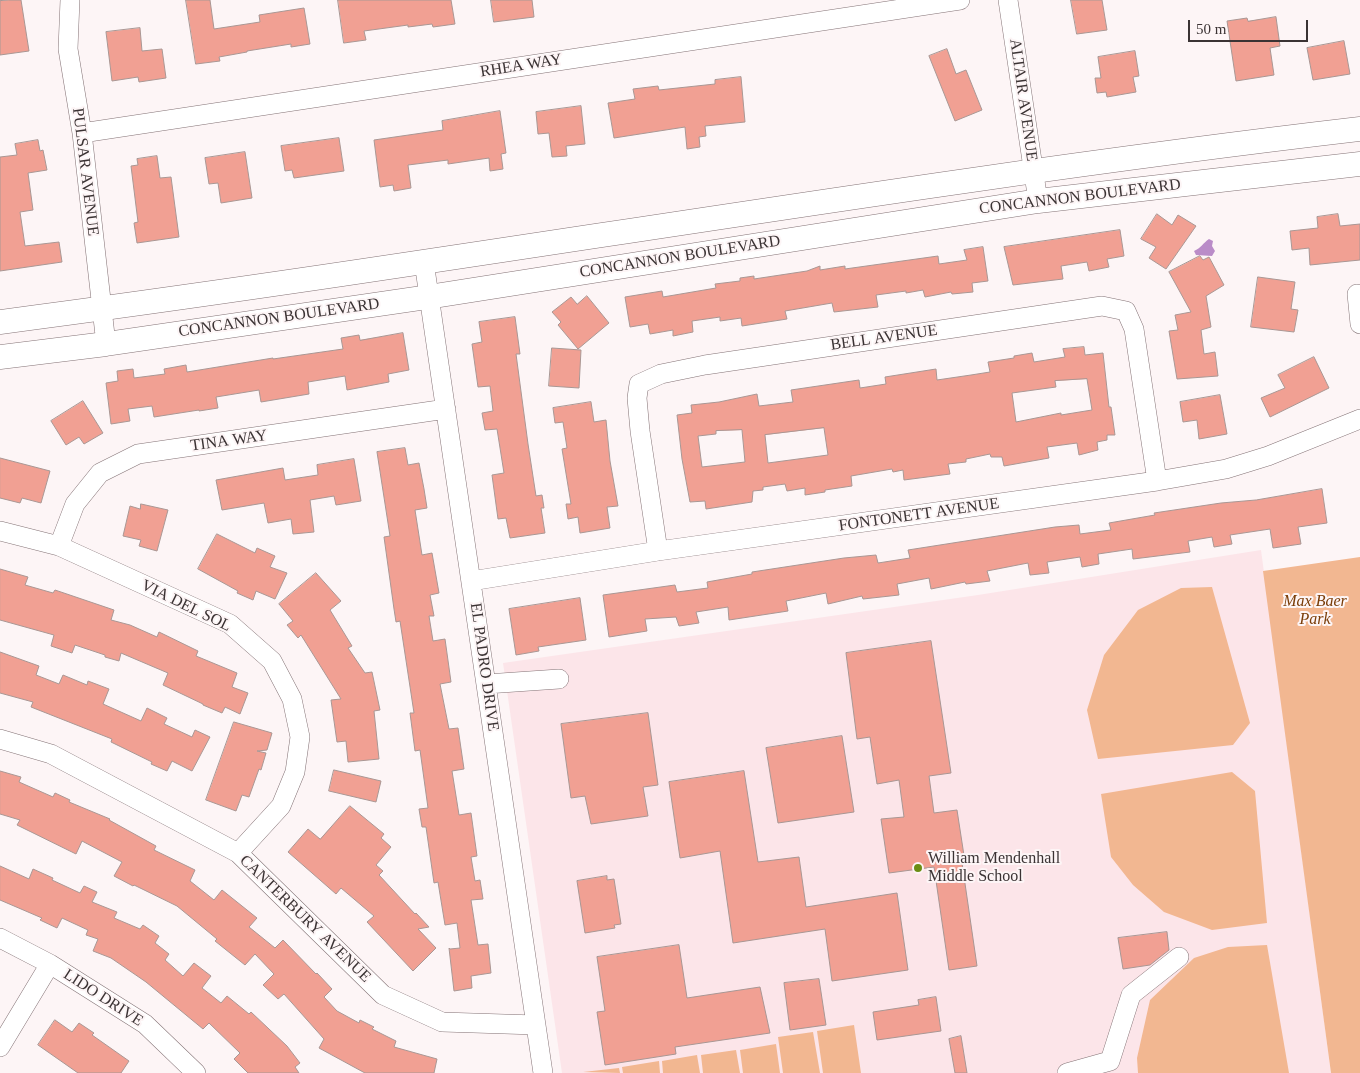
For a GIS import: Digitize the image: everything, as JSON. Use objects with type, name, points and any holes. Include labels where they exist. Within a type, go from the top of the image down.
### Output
[{"type":"main road","name":"CONCANNON BOULEVARD","points":[[0,322],[424,262],[1033,170],[1360,129]]},
{"type":"main road","name":"CONCANNON BOULEVARD","points":[[0,357],[106,344],[428,297],[1038,201],[1360,164]]},
{"type":"street","name":"PULSAR AVENUE","points":[[70,0],[68,49],[82,133],[106,344]]},
{"type":"street","name":"RHEA WAY","points":[[82,133],[960,0]]},
{"type":"street","name":"ALTAIR AVENUE","points":[[1008,0],[1038,201]]},
{"type":"street","name":"EL PADRO DRIVE","points":[[424,262],[543,1073]]},
{"type":"street","points":[[1357,294],[1360,324]]},
{"type":"street","name":"BELL AVENUE","points":[[658,551],[640,431],[637,398],[639,384],[661,374],[705,364],[1102,306],[1126,311],[1134,329],[1157,481]]},
{"type":"street","name":"TINA WAY","points":[[59,546],[75,504],[100,473],[138,454],[446,409]]},
{"type":"street","name":"FONTONETT AVENUE","points":[[471,581],[658,551],[1157,481],[1226,469],[1268,456],[1360,419]]},
{"type":"street","name":"VIA DEL SOL","points":[[0,531],[59,546],[230,624],[272,661],[292,700],[300,737],[295,772],[281,806],[238,853]]},
{"type":"street","points":[[486,684],[559,679]]},
{"type":"street","name":"CANTERBURY AVENUE","points":[[0,739],[51,754],[238,853],[383,995],[442,1022],[536,1025]]},
{"type":"street","name":"LIDO DRIVE","points":[[0,938],[50,964],[145,1024],[196,1073]]},
{"type":"street","points":[[1067,1073],[1110,1061],[1131,995],[1180,957]]},
{"type":"street","points":[[0,1047],[50,964]]},
{"type":"shaded area","points":[[1209,239],[1213,241],[1212,246],[1215,251],[1212,256],[1196,255],[1194,251]]},
{"type":"shaded area","name":"William Mendenhall Middle School","points":[[1261,550],[1331,1073],[562,1073],[503,663],[978,595]]},
{"type":"green space","name":"Max Baer Park","points":[[1360,557],[1360,1073],[1331,1073],[1263,571]]},
{"type":"green space","points":[[1212,587],[1250,723],[1233,745],[1098,759],[1087,710],[1104,655],[1138,610],[1181,588]]},
{"type":"green space","points":[[1232,772],[1255,791],[1267,923],[1212,930],[1164,912],[1133,885],[1111,857],[1101,794]]},
{"type":"green space","points":[[1267,945],[1289,1073],[1138,1073],[1137,1058],[1150,1000],[1194,958],[1228,947]]},
{"type":"green space","points":[[854,1025],[861,1073],[823,1073],[817,1031]]},
{"type":"green space","points":[[813,1032],[820,1073],[783,1073],[778,1037]]},
{"type":"green space","points":[[776,1044],[780,1073],[743,1073],[740,1050]]},
{"type":"green space","points":[[736,1050],[740,1073],[703,1073],[701,1055]]},
{"type":"green space","points":[[697,1055],[700,1073],[663,1073],[662,1061]]},
{"type":"green space","points":[[659,1061],[660,1073],[623,1073],[622,1067]]},
{"type":"green space","points":[[619,1068],[620,1073],[583,1072]]},
{"type":"building","points":[[21,0],[29,51],[0,55],[0,1]]},
{"type":"building","points":[[186,0],[210,0],[214,29],[260,22],[259,15],[304,8],[310,44],[291,47],[291,44],[247,51],[219,57],[220,61],[196,64]]},
{"type":"building","points":[[338,0],[451,0],[455,24],[433,27],[432,24],[408,27],[408,25],[364,31],[366,40],[344,43]]},
{"type":"building","points":[[491,0],[532,0],[534,17],[494,22]]},
{"type":"building","points":[[1071,0],[1102,0],[1107,30],[1077,34]]},
{"type":"building","points":[[1276,17],[1280,46],[1270,48],[1274,75],[1236,81],[1227,21],[1247,18],[1248,21]]},
{"type":"building","points":[[140,28],[142,51],[162,49],[166,78],[139,82],[138,77],[112,81],[106,32]]},
{"type":"building","points":[[1344,41],[1350,74],[1313,80],[1307,48]]},
{"type":"building","points":[[947,49],[956,74],[966,70],[982,110],[955,121],[929,56]]},
{"type":"building","points":[[1135,51],[1139,76],[1133,77],[1136,92],[1107,97],[1106,92],[1097,93],[1095,78],[1101,78],[1098,57]]},
{"type":"building","points":[[741,77],[745,122],[705,126],[706,136],[699,137],[700,147],[687,149],[685,127],[614,138],[608,103],[635,99],[633,89],[658,86],[659,90],[715,84],[715,80]]},
{"type":"building","points":[[581,106],[585,144],[566,146],[567,156],[552,157],[549,133],[538,134],[536,112]]},
{"type":"building","points":[[500,111],[506,153],[501,154],[503,169],[490,171],[489,158],[448,164],[448,160],[408,165],[411,188],[394,191],[393,185],[380,187],[374,140],[443,130],[442,121]]},
{"type":"building","points":[[339,138],[344,171],[294,178],[292,170],[285,171],[281,146]]},
{"type":"building","points":[[38,140],[40,151],[43,150],[47,170],[28,173],[33,210],[20,212],[25,246],[59,242],[62,262],[0,271],[0,157],[17,155],[15,144]]},
{"type":"building","points":[[245,152],[252,198],[221,203],[218,183],[209,184],[205,158]]},
{"type":"building","points":[[157,156],[160,178],[171,177],[179,237],[137,243],[134,223],[138,222],[131,166],[138,165],[137,159]]},
{"type":"building","points":[[1157,214],[1172,225],[1178,215],[1196,226],[1166,269],[1149,258],[1156,247],[1141,239]]},
{"type":"building","points":[[1338,214],[1340,226],[1360,224],[1360,260],[1310,265],[1309,248],[1292,250],[1290,231],[1318,228],[1317,217]]},
{"type":"building","points":[[1120,230],[1124,256],[1107,259],[1109,267],[1089,271],[1087,262],[1061,266],[1063,279],[1013,285],[1004,247]]},
{"type":"building","points":[[983,247],[988,281],[972,283],[973,292],[952,294],[951,292],[925,297],[923,290],[876,295],[878,307],[834,312],[832,303],[785,311],[787,319],[742,326],[741,318],[720,321],[720,317],[692,321],[693,332],[673,336],[673,330],[650,334],[648,324],[630,327],[625,297],[662,291],[663,297],[716,288],[715,284],[740,281],[740,278],[754,276],[754,279],[807,271],[820,266],[820,270],[845,266],[845,269],[938,256],[939,264],[967,260],[964,250]]},
{"type":"building","points":[[1200,256],[1203,260],[1209,257],[1224,285],[1206,296],[1211,327],[1201,330],[1204,354],[1215,352],[1218,376],[1177,379],[1169,331],[1178,330],[1175,315],[1191,312],[1169,272]]},
{"type":"building","points":[[1258,277],[1295,282],[1291,309],[1298,310],[1294,332],[1251,327]]},
{"type":"building","points":[[587,296],[609,323],[578,349],[558,325],[561,322],[552,312],[571,297],[577,304]]},
{"type":"building","points":[[515,317],[520,354],[516,354],[528,444],[536,496],[542,495],[544,508],[541,508],[545,533],[510,538],[506,518],[498,519],[492,475],[504,473],[497,429],[485,430],[482,413],[493,411],[490,386],[478,387],[472,344],[482,342],[479,322]]},
{"type":"building","points":[[403,333],[409,370],[388,374],[389,382],[347,390],[345,376],[308,382],[309,394],[261,402],[259,390],[216,397],[218,408],[199,411],[154,417],[152,406],[128,409],[130,421],[111,424],[106,383],[118,381],[117,371],[133,369],[134,378],[165,374],[164,369],[186,365],[187,372],[343,349],[341,338],[359,335],[360,340]]},
{"type":"building","points":[[1084,347],[1085,355],[1103,353],[1109,407],[1111,407],[1115,435],[1107,435],[1107,440],[1097,442],[1098,450],[1079,455],[1077,443],[1047,447],[1049,458],[1004,466],[1002,457],[991,457],[990,454],[966,459],[966,462],[948,464],[950,474],[904,480],[903,470],[893,472],[892,469],[851,476],[852,486],[825,490],[825,492],[805,495],[805,488],[787,491],[785,484],[763,487],[763,490],[753,491],[752,502],[706,509],[705,501],[690,502],[682,459],[677,415],[692,413],[691,405],[719,402],[757,394],[759,406],[793,402],[791,390],[859,380],[860,388],[886,384],[885,377],[936,369],[937,380],[971,375],[990,372],[988,362],[1014,358],[1014,356],[1032,353],[1034,362],[1065,357],[1063,349]],"holes":[[[1087,379],[1092,410],[1061,415],[1061,413],[1016,422],[1012,393],[1056,387],[1055,381]],[[824,428],[828,455],[768,463],[765,435]],[[742,430],[745,462],[702,467],[698,436],[716,434],[716,431]]]},
{"type":"building","points":[[552,348],[581,350],[579,388],[549,386]]},
{"type":"building","points":[[1314,357],[1329,388],[1270,417],[1261,398],[1285,388],[1278,375]]},
{"type":"building","points":[[1220,395],[1227,434],[1199,439],[1197,420],[1183,422],[1180,402]]},
{"type":"building","points":[[83,401],[103,433],[84,444],[79,437],[66,445],[51,421]]},
{"type":"building","points":[[591,402],[594,422],[606,420],[610,461],[618,506],[607,507],[610,528],[580,533],[578,517],[568,519],[566,504],[571,504],[562,449],[567,448],[563,422],[555,423],[553,408]]},
{"type":"building","points":[[405,448],[408,465],[419,463],[424,489],[427,508],[415,510],[422,555],[432,553],[439,593],[430,595],[434,616],[429,616],[433,641],[445,639],[451,682],[440,684],[449,729],[458,728],[464,769],[452,771],[459,815],[471,813],[477,856],[471,857],[475,881],[480,880],[483,899],[471,900],[478,945],[488,944],[491,973],[471,976],[472,988],[454,991],[449,948],[460,948],[457,923],[445,925],[438,882],[434,883],[426,827],[422,827],[419,809],[428,808],[420,750],[415,751],[410,713],[414,713],[400,621],[396,622],[384,537],[390,536],[377,452]]},
{"type":"building","points":[[0,458],[50,471],[41,503],[22,498],[20,503],[0,498]]},
{"type":"building","points":[[354,459],[361,501],[336,505],[334,496],[310,500],[314,532],[293,534],[291,519],[268,523],[264,503],[222,510],[216,480],[283,468],[285,480],[318,475],[317,465]]},
{"type":"building","points":[[1322,489],[1327,523],[1298,527],[1301,544],[1273,548],[1270,529],[1230,535],[1232,544],[1214,547],[1212,537],[1188,541],[1190,552],[1133,559],[1132,549],[1098,554],[1099,564],[1082,567],[1080,557],[1047,562],[1049,573],[1030,575],[1028,563],[987,571],[990,581],[966,584],[965,582],[931,589],[929,578],[897,584],[899,595],[863,599],[862,596],[828,604],[826,593],[786,601],[788,611],[729,620],[728,607],[696,612],[699,623],[679,626],[676,617],[645,619],[647,631],[609,637],[603,595],[675,585],[677,592],[708,588],[707,582],[752,574],[752,572],[844,558],[876,555],[878,563],[910,558],[908,550],[1055,527],[1079,525],[1080,534],[1111,530],[1109,523],[1155,515],[1154,513],[1256,500]]},
{"type":"building","points":[[141,504],[168,510],[157,551],[139,546],[141,540],[123,536],[130,506],[140,509]]},
{"type":"building","points":[[217,534],[255,553],[257,548],[275,556],[270,567],[287,573],[275,599],[256,591],[253,600],[237,593],[238,591],[198,569]]},
{"type":"building","points":[[0,569],[28,577],[25,585],[53,593],[55,590],[114,610],[111,620],[130,625],[157,637],[159,632],[198,651],[196,656],[237,673],[232,687],[248,693],[240,714],[225,707],[222,713],[163,685],[168,673],[121,653],[119,661],[75,645],[72,653],[51,646],[54,635],[0,620]]},
{"type":"building","points":[[316,573],[341,601],[330,610],[352,646],[348,648],[365,673],[372,672],[380,710],[374,711],[379,759],[348,762],[346,741],[337,742],[331,700],[341,699],[301,635],[298,638],[287,625],[293,621],[279,604]]},
{"type":"building","points":[[580,598],[586,640],[538,647],[539,651],[516,655],[509,609]]},
{"type":"building","points":[[931,641],[951,773],[929,776],[934,813],[957,810],[965,862],[962,863],[977,966],[949,970],[934,867],[889,873],[881,819],[904,817],[899,780],[877,784],[870,737],[857,739],[846,653]]},
{"type":"building","points":[[0,652],[39,666],[36,675],[59,684],[63,675],[87,685],[88,681],[109,689],[103,704],[141,721],[147,708],[167,718],[164,724],[192,737],[195,730],[210,737],[192,771],[172,761],[167,771],[111,742],[112,739],[31,707],[33,702],[0,693]]},
{"type":"building","points":[[648,713],[658,785],[643,787],[648,816],[591,824],[585,796],[571,798],[561,724]]},
{"type":"building","points":[[234,722],[272,733],[267,750],[257,751],[266,753],[261,770],[259,769],[249,797],[242,795],[236,811],[206,800]]},
{"type":"building","points":[[842,736],[854,812],[778,823],[766,748]]},
{"type":"building","points":[[334,770],[381,781],[376,802],[329,791]]},
{"type":"building","points":[[0,771],[21,777],[19,782],[53,797],[55,793],[70,800],[69,802],[110,819],[156,846],[154,850],[195,870],[190,881],[214,900],[222,890],[257,918],[249,927],[275,948],[283,940],[317,973],[332,989],[324,997],[337,1011],[359,1023],[360,1020],[374,1027],[372,1029],[396,1041],[394,1047],[437,1059],[434,1073],[365,1073],[319,1048],[324,1039],[284,994],[278,999],[263,985],[274,974],[255,954],[245,965],[215,941],[217,939],[177,906],[114,876],[122,862],[82,841],[76,854],[17,825],[20,820],[0,814]]},
{"type":"building","points":[[744,771],[758,862],[799,857],[806,907],[897,893],[908,970],[832,981],[825,929],[733,943],[720,851],[680,858],[669,782]]},
{"type":"building","points":[[350,806],[384,834],[381,838],[391,847],[376,865],[383,871],[379,875],[429,927],[418,929],[436,948],[413,971],[367,922],[374,916],[341,888],[336,894],[288,852],[308,829],[320,839]]},
{"type":"building","points":[[0,866],[29,879],[33,869],[80,893],[84,886],[97,892],[92,902],[117,912],[114,918],[140,929],[143,925],[159,936],[155,943],[169,954],[165,960],[183,976],[194,963],[211,976],[202,988],[221,1003],[227,996],[249,1014],[251,1012],[287,1046],[300,1063],[295,1067],[299,1073],[248,1073],[234,1059],[240,1053],[209,1023],[203,1029],[146,982],[111,958],[93,951],[98,939],[86,935],[88,930],[62,918],[57,928],[40,920],[42,918],[0,900]]},
{"type":"building","points":[[607,876],[607,880],[614,879],[621,924],[614,925],[615,928],[585,933],[577,881]]},
{"type":"building","points":[[1167,932],[1169,950],[1150,965],[1123,969],[1118,938]]},
{"type":"building","points":[[679,945],[687,998],[760,987],[770,1033],[675,1047],[676,1054],[605,1065],[597,1012],[605,1011],[597,957]]},
{"type":"building","points":[[819,979],[826,1025],[790,1030],[784,983]]},
{"type":"building","points":[[936,997],[941,1031],[877,1040],[873,1012],[919,1005],[918,1000]]},
{"type":"building","points":[[55,1020],[72,1032],[79,1023],[94,1033],[92,1035],[129,1061],[121,1073],[78,1073],[38,1045]]},
{"type":"building","points":[[961,1036],[967,1073],[955,1073],[949,1039]]},
{"type":"place","name":"William Mendenhall Middle School","points":[[918,868]]}]
